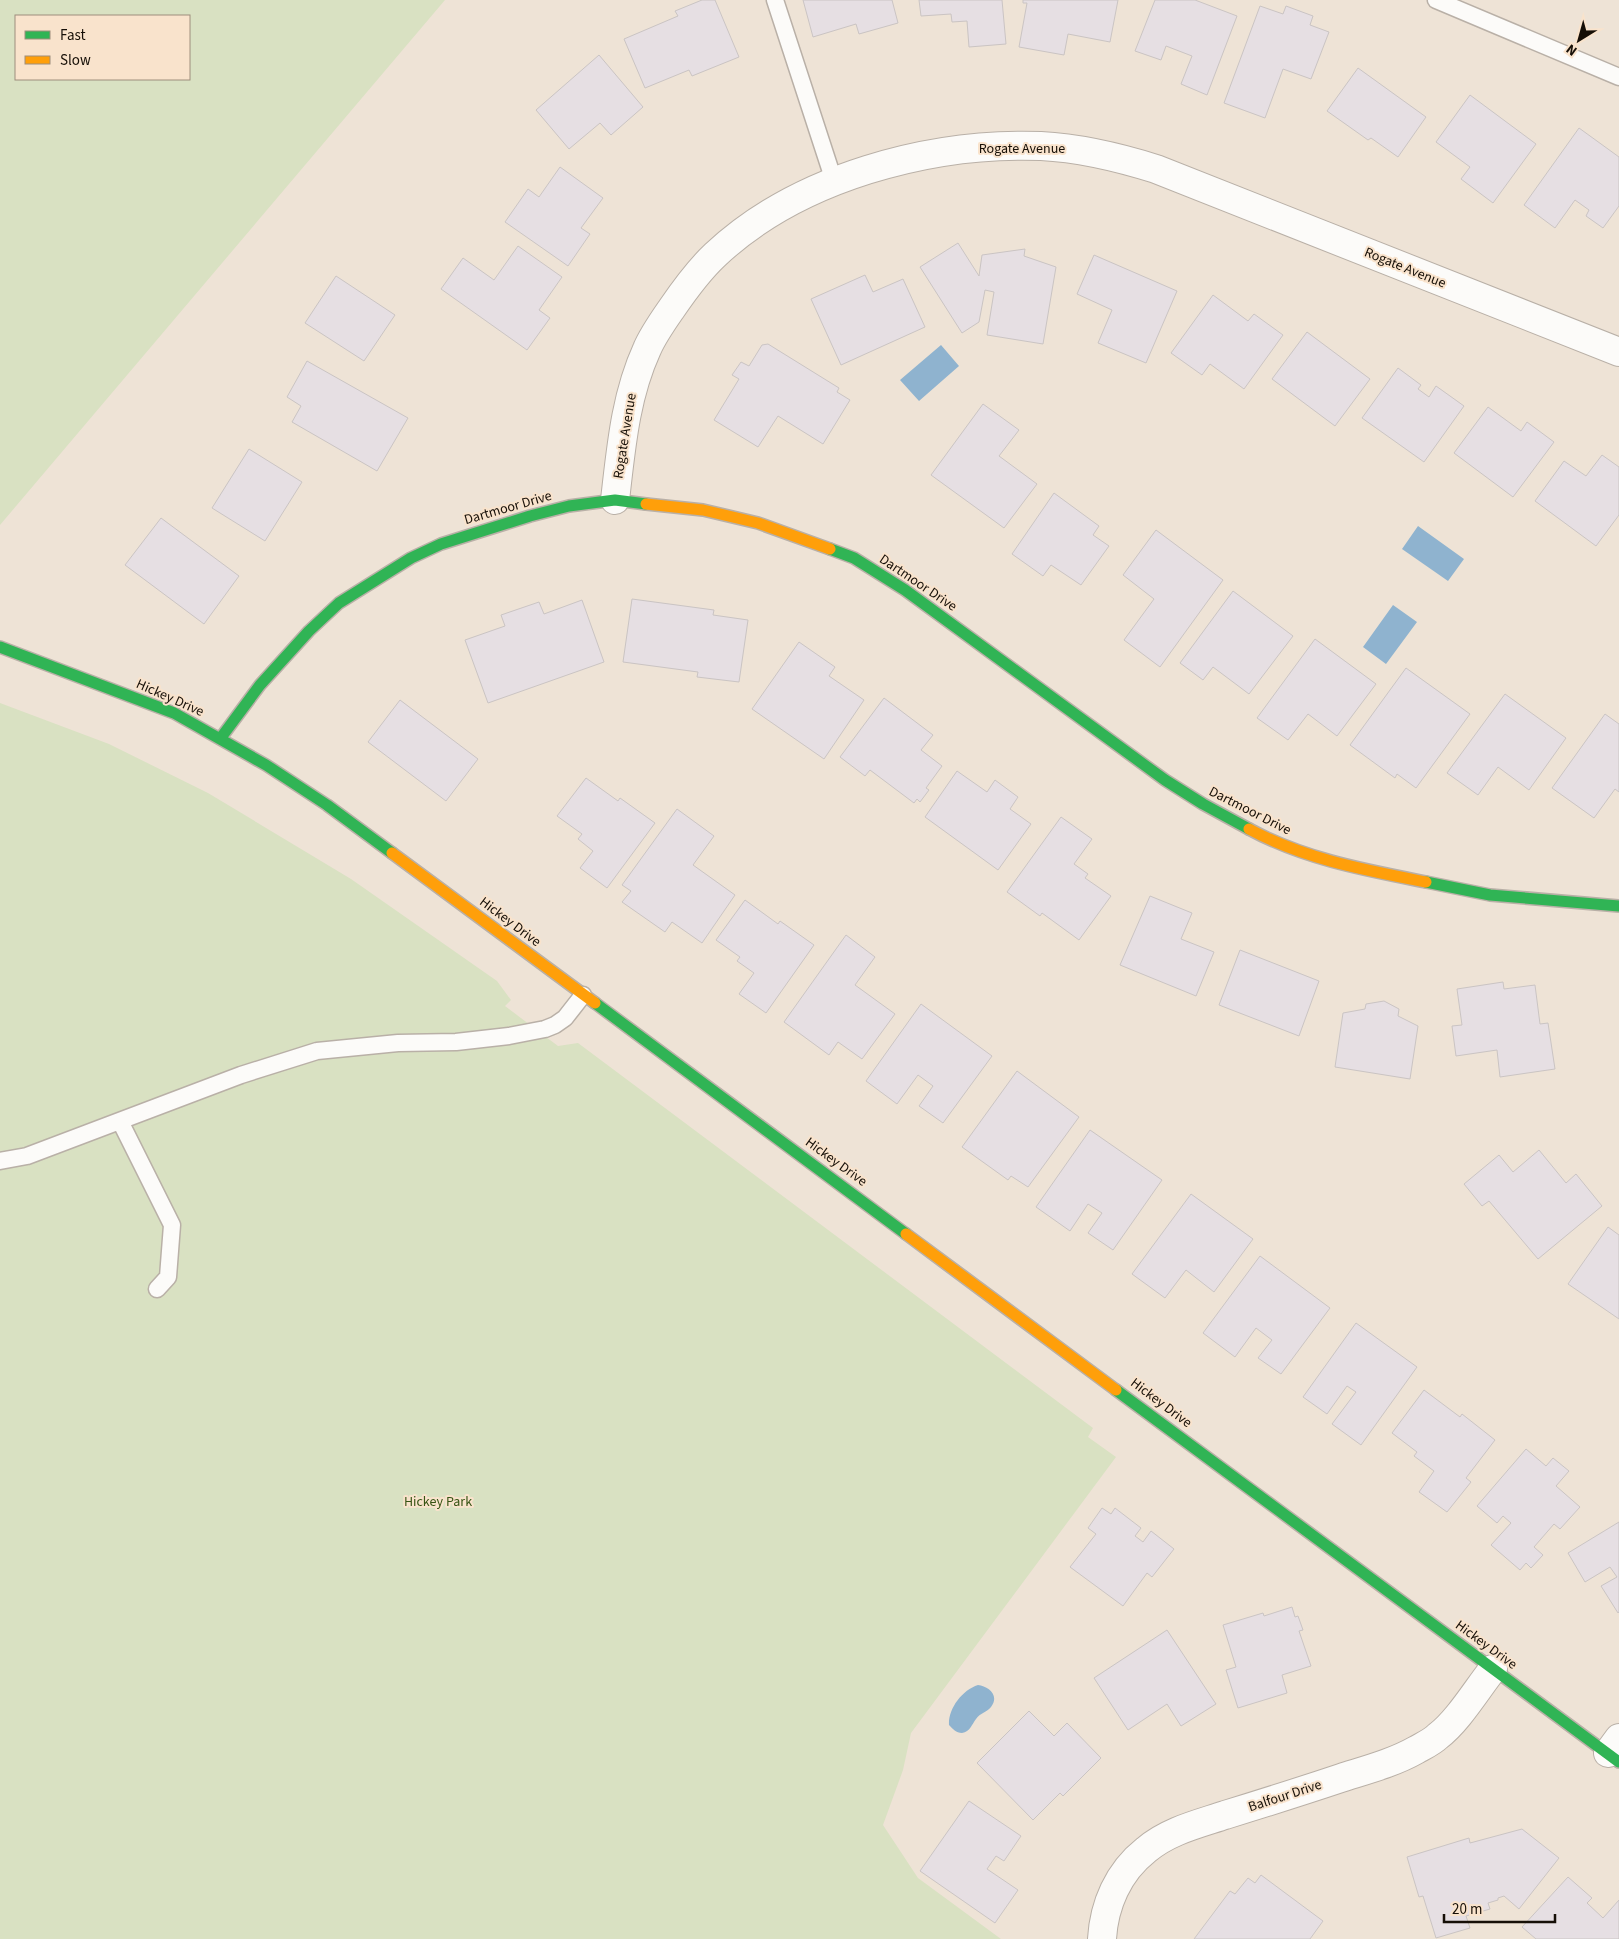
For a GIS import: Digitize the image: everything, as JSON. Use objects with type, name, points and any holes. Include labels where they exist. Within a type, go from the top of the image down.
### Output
[{"type":"street","name":"Rogate Avenue","points":[[615,500],[626,411],[647,348],[677,301],[715,256],[741,234],[773,212],[834,181],[886,165],[945,152],[996,147],[1041,146],[1115,157],[1156,169],[1619,352]]},
{"type":"street","name":"Dartmoor Drive","points":[[220,738],[260,685],[339,603],[411,558],[441,544],[569,506],[615,500],[703,510],[758,523],[812,541],[854,558],[904,590],[1165,780],[1202,804],[1252,831],[1297,851],[1350,867],[1482,894],[1619,906]]},
{"type":"street","name":"Hickey Drive","points":[[0,647],[174,713],[281,774],[327,805],[1493,1669],[1615,1751]]},
{"type":"street","name":"Balfour Drive","points":[[1102,1939],[1106,1912],[1112,1894],[1121,1877],[1131,1863],[1156,1842],[1199,1824],[1372,1769],[1414,1752],[1438,1736],[1453,1722],[1493,1669]]},
{"type":"lane","points":[[775,0],[834,181]]},
{"type":"lane","points":[[1436,0],[1619,77]]},
{"type":"lane","points":[[0,1161],[27,1156],[241,1075],[317,1051],[398,1043],[456,1042],[509,1036],[545,1029],[565,1018],[583,994]]},
{"type":"lane","points":[[120,1121],[172,1225],[168,1277],[157,1289]]},
{"type":"green space","points":[[0,0],[445,0],[0,525]]},
{"type":"green space","name":"Hickey Park","points":[[0,703],[109,744],[208,793],[351,879],[497,981],[511,1000],[505,1006],[558,1046],[578,1043],[1093,1428],[1088,1437],[1116,1457],[911,1733],[903,1770],[883,1825],[918,1878],[1001,1939],[0,1939]]},
{"type":"water","points":[[941,345],[959,366],[919,401],[900,380]]},
{"type":"water","points":[[1418,526],[1464,559],[1448,581],[1402,549]]},
{"type":"water","points":[[1393,605],[1417,622],[1386,664],[1363,647]]},
{"type":"water","points":[[978,1685],[986,1687],[992,1692],[993,1703],[967,1731],[958,1732],[949,1725],[951,1713],[957,1701],[972,1687]]},
{"type":"building","points":[[702,0],[715,0],[739,57],[692,76],[689,70],[645,88],[624,39],[678,16],[675,11]]},
{"type":"building","points":[[803,0],[892,0],[898,23],[859,34],[856,24],[813,37]]},
{"type":"building","points":[[919,0],[1002,0],[1006,44],[969,47],[967,21],[952,22],[951,14],[921,16]]},
{"type":"building","points":[[1023,0],[1118,0],[1110,42],[1068,34],[1064,55],[1019,47],[1027,3],[1023,3]]},
{"type":"building","points":[[1155,0],[1195,0],[1237,16],[1207,95],[1181,84],[1192,56],[1166,46],[1161,60],[1135,51]]},
{"type":"building","points":[[1260,6],[1283,14],[1286,6],[1313,16],[1310,25],[1329,32],[1311,79],[1283,69],[1265,118],[1224,103]]},
{"type":"building","points":[[599,55],[643,107],[611,135],[600,123],[569,149],[536,110]]},
{"type":"building","points":[[1358,68],[1426,117],[1398,157],[1371,138],[1368,140],[1327,111]]},
{"type":"building","points":[[1470,95],[1536,144],[1493,203],[1461,179],[1470,167],[1436,142]]},
{"type":"building","points":[[1579,128],[1619,157],[1619,206],[1603,228],[1586,216],[1589,210],[1575,200],[1555,228],[1524,205]]},
{"type":"building","points":[[560,167],[603,198],[581,228],[590,234],[568,266],[505,222],[528,189],[539,197]]},
{"type":"building","points":[[958,243],[979,276],[982,255],[1025,249],[1024,256],[1056,267],[1043,344],[987,335],[994,292],[985,290],[979,322],[962,333],[920,267]]},
{"type":"building","points":[[518,246],[562,277],[539,310],[550,318],[527,350],[441,289],[463,258],[494,280]]},
{"type":"building","points":[[1094,255],[1177,291],[1146,363],[1098,343],[1112,310],[1077,294]]},
{"type":"building","points":[[865,275],[873,292],[903,279],[925,327],[841,365],[811,299]]},
{"type":"building","points":[[336,276],[395,315],[364,361],[305,323]]},
{"type":"building","points":[[1213,295],[1248,321],[1254,314],[1283,335],[1244,389],[1210,364],[1202,375],[1171,353]]},
{"type":"building","points":[[1307,332],[1370,379],[1335,426],[1272,379]]},
{"type":"building","points":[[768,344],[839,388],[837,392],[850,400],[823,444],[778,416],[758,447],[714,420],[739,379],[732,375],[741,362],[749,366],[762,345]]},
{"type":"building","points":[[307,361],[408,418],[377,471],[292,422],[301,406],[287,397]]},
{"type":"building","points":[[1398,368],[1421,385],[1418,389],[1429,397],[1436,386],[1464,406],[1424,462],[1362,418]]},
{"type":"building","points":[[983,404],[1019,430],[999,456],[1037,484],[1004,528],[931,475]]},
{"type":"building","points":[[1488,407],[1521,431],[1527,422],[1554,442],[1513,497],[1454,453]]},
{"type":"building","points":[[249,449],[302,482],[265,541],[212,508]]},
{"type":"building","points":[[1602,455],[1619,467],[1619,515],[1596,546],[1535,501],[1564,461],[1586,476]]},
{"type":"building","points":[[1054,493],[1099,526],[1093,535],[1109,546],[1081,585],[1051,565],[1043,576],[1012,554]]},
{"type":"building","points":[[161,518],[239,576],[204,624],[125,565]]},
{"type":"building","points":[[1156,530],[1223,580],[1160,667],[1124,640],[1154,599],[1123,575]]},
{"type":"building","points":[[1233,591],[1293,636],[1249,694],[1213,667],[1203,680],[1180,663]]},
{"type":"building","points":[[632,599],[714,610],[713,615],[748,620],[739,682],[697,677],[698,672],[623,662]]},
{"type":"building","points":[[582,600],[604,662],[488,703],[465,640],[505,626],[501,615],[539,602],[544,614]]},
{"type":"building","points":[[1315,639],[1376,684],[1337,736],[1308,714],[1288,740],[1257,718]]},
{"type":"building","points":[[799,642],[835,667],[829,676],[864,700],[824,759],[752,709]]},
{"type":"building","points":[[1406,668],[1470,714],[1416,788],[1397,774],[1395,778],[1350,745]]},
{"type":"building","points":[[1505,694],[1566,738],[1529,790],[1498,767],[1478,795],[1447,773]]},
{"type":"building","points":[[884,698],[933,735],[921,750],[942,766],[926,788],[929,790],[920,802],[917,799],[914,803],[870,770],[865,776],[840,757]]},
{"type":"building","points":[[400,700],[478,759],[446,801],[368,742]]},
{"type":"building","points":[[1605,714],[1619,724],[1619,792],[1615,789],[1594,818],[1552,788]]},
{"type":"building","points":[[957,771],[987,792],[995,780],[1018,797],[1010,809],[1031,824],[998,870],[925,817]]},
{"type":"building","points":[[586,778],[618,801],[620,798],[655,823],[607,888],[580,868],[593,851],[578,839],[582,834],[557,816]]},
{"type":"building","points":[[677,809],[714,836],[693,865],[735,895],[702,943],[672,922],[665,932],[622,902],[631,891],[622,885]]},
{"type":"building","points":[[1061,817],[1092,839],[1074,864],[1088,874],[1085,878],[1111,896],[1079,940],[1042,913],[1040,916],[1007,892]]},
{"type":"building","points":[[1150,896],[1192,913],[1181,939],[1214,952],[1196,996],[1120,965]]},
{"type":"building","points":[[745,900],[778,924],[780,921],[814,945],[766,1013],[739,994],[754,973],[737,961],[740,957],[716,940]]},
{"type":"building","points":[[846,935],[875,957],[855,985],[895,1014],[862,1059],[838,1042],[829,1055],[784,1022]]},
{"type":"building","points":[[1240,950],[1319,981],[1299,1036],[1219,1005]]},
{"type":"building","points":[[1503,982],[1504,989],[1535,985],[1540,1024],[1548,1023],[1555,1069],[1500,1077],[1497,1050],[1456,1056],[1452,1026],[1462,1025],[1457,989]]},
{"type":"building","points":[[1384,1001],[1399,1009],[1398,1016],[1418,1026],[1410,1079],[1335,1067],[1343,1013],[1365,1009],[1366,1004]]},
{"type":"building","points":[[921,1004],[992,1056],[943,1123],[919,1106],[933,1086],[918,1075],[897,1104],[866,1081]]},
{"type":"building","points":[[1017,1071],[1079,1117],[1028,1187],[1011,1176],[1008,1180],[962,1147]]},
{"type":"building","points":[[1090,1130],[1162,1180],[1113,1250],[1088,1233],[1102,1213],[1088,1204],[1070,1231],[1036,1207]]},
{"type":"building","points":[[1539,1150],[1566,1183],[1576,1174],[1602,1206],[1538,1259],[1489,1201],[1482,1206],[1464,1184],[1499,1155],[1513,1172]]},
{"type":"building","points":[[1191,1194],[1253,1239],[1214,1292],[1186,1270],[1165,1298],[1132,1274]]},
{"type":"building","points":[[1608,1227],[1619,1235],[1619,1319],[1568,1284]]},
{"type":"building","points":[[1260,1256],[1330,1308],[1281,1374],[1258,1358],[1272,1340],[1256,1328],[1235,1357],[1203,1333]]},
{"type":"building","points":[[1356,1323],[1417,1367],[1361,1445],[1332,1424],[1356,1392],[1347,1386],[1327,1414],[1303,1397]]},
{"type":"building","points":[[1424,1390],[1460,1417],[1462,1414],[1495,1440],[1466,1478],[1471,1482],[1447,1512],[1419,1492],[1434,1471],[1414,1456],[1417,1452],[1392,1433]]},
{"type":"building","points":[[1526,1449],[1546,1466],[1553,1458],[1569,1471],[1556,1486],[1580,1507],[1560,1529],[1554,1524],[1534,1547],[1543,1555],[1531,1568],[1526,1563],[1520,1570],[1491,1545],[1511,1523],[1503,1516],[1497,1523],[1477,1506]]},
{"type":"building","points":[[1102,1508],[1111,1514],[1115,1508],[1141,1528],[1135,1536],[1143,1542],[1151,1531],[1174,1549],[1152,1577],[1147,1573],[1123,1606],[1070,1567],[1096,1534],[1088,1528]]},
{"type":"building","points":[[1619,1522],[1618,1613],[1601,1586],[1617,1577],[1610,1567],[1585,1582],[1568,1553]]},
{"type":"building","points":[[1292,1607],[1295,1617],[1298,1616],[1303,1630],[1299,1631],[1311,1666],[1282,1675],[1287,1693],[1238,1708],[1226,1670],[1236,1667],[1223,1625],[1263,1613],[1264,1616]]},
{"type":"building","points":[[1167,1630],[1216,1704],[1181,1726],[1167,1704],[1128,1730],[1094,1678]]},
{"type":"building","points":[[1029,1711],[1054,1736],[1067,1723],[1101,1758],[1063,1796],[1060,1793],[1033,1820],[977,1763]]},
{"type":"building","points":[[969,1801],[1021,1836],[1004,1861],[996,1856],[987,1869],[1018,1890],[995,1923],[920,1871]]},
{"type":"building","points":[[1522,1829],[1559,1858],[1519,1909],[1504,1896],[1498,1898],[1498,1900],[1488,1903],[1490,1909],[1466,1916],[1470,1928],[1436,1938],[1423,1896],[1419,1897],[1407,1857],[1469,1838],[1470,1843]]},
{"type":"building","points":[[1261,1875],[1323,1921],[1310,1939],[1194,1939],[1230,1891],[1235,1894],[1248,1878],[1255,1883]]},
{"type":"building","points":[[1568,1877],[1592,1898],[1587,1903],[1603,1918],[1619,1900],[1619,1939],[1536,1939],[1522,1927]]},
{"type":"traffic: fast","points":[[220,739],[260,685],[309,631],[339,603],[411,558],[441,544],[530,516],[569,506],[615,500],[646,504]]},
{"type":"traffic: fast","points":[[830,549],[854,558],[905,590],[1165,780],[1203,804],[1249,829]]},
{"type":"traffic: fast","points":[[0,647],[174,713],[266,765],[327,805],[392,853]]},
{"type":"traffic: fast","points":[[1426,882],[1490,895],[1619,906]]},
{"type":"traffic: fast","points":[[595,1003],[906,1234]]},
{"type":"traffic: fast","points":[[1116,1390],[1619,1762]]},
{"type":"traffic: slow","points":[[646,504],[703,510],[758,523],[830,549]]},
{"type":"traffic: slow","points":[[1249,829],[1313,856],[1358,868],[1426,882]]},
{"type":"traffic: slow","points":[[392,853],[595,1003]]},
{"type":"traffic: slow","points":[[906,1234],[1116,1390]]}]
